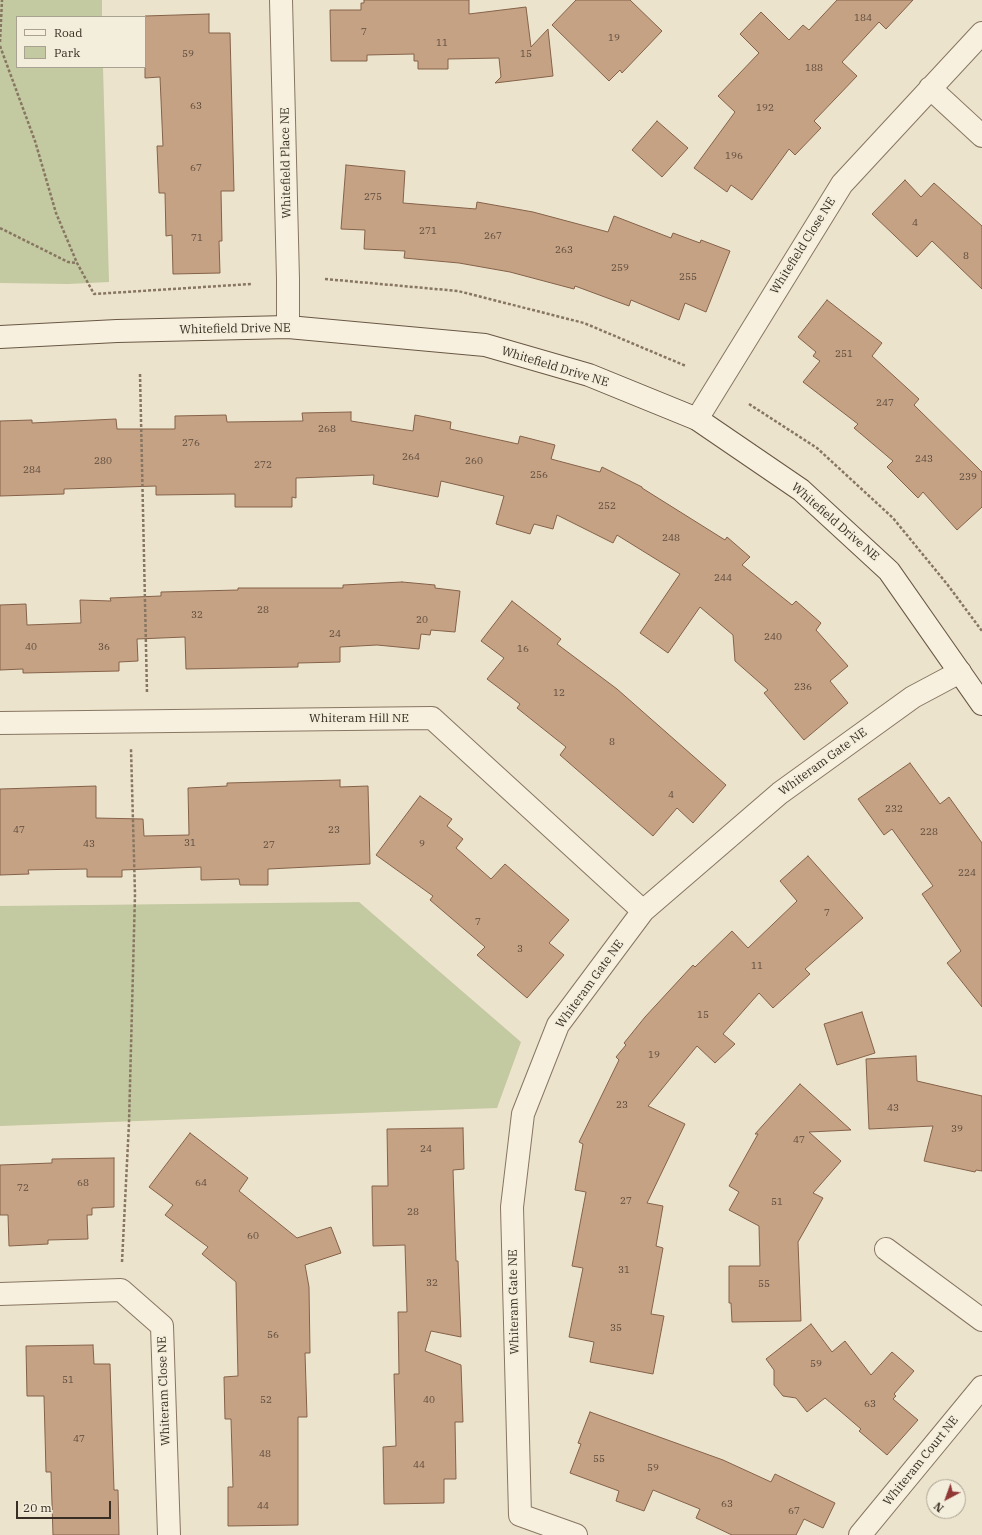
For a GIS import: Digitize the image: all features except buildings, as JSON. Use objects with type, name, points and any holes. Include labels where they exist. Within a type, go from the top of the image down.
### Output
[{"type":"street","name":"Whitefield Place NE","points":[[281,0],[288,327]]},
{"type":"street","name":"Whitefield Close NE","points":[[697,419],[842,184],[982,33]]},
{"type":"street","points":[[930,88],[982,136]]},
{"type":"street","name":"Whitefield Drive NE","points":[[0,337],[117,331],[288,327],[485,345],[589,375],[697,419],[801,490],[890,571],[982,704]]},
{"type":"street","name":"Whiteram Gate NE","points":[[576,1535],[520,1515],[512,1207],[523,1114],[558,1025],[643,911],[780,793],[913,697],[960,672]]},
{"type":"street","name":"Whiteram Hill NE","points":[[0,723],[138,720],[432,718],[643,911]]},
{"type":"street","points":[[886,1249],[982,1320]]},
{"type":"street","points":[[0,1294],[121,1290]]},
{"type":"street","name":"Whiteram Close NE","points":[[121,1290],[162,1326],[169,1535]]},
{"type":"street","name":"Whiteram Court NE","points":[[860,1535],[982,1386]]},
{"type":"path","points":[[0,42],[2,0]]},
{"type":"path","points":[[0,46],[35,142],[56,213],[77,263],[94,294],[251,284]]},
{"type":"path","points":[[0,228],[68,262],[77,263]]},
{"type":"path","points":[[325,279],[458,291],[584,323],[686,366]]},
{"type":"path","points":[[121,1290],[129,1123],[135,894],[131,744],[149,689],[140,374]]},
{"type":"path","points":[[749,404],[817,448],[894,518],[947,584],[982,631]]},
{"type":"green space","points":[[0,0],[102,0],[102,16],[16,16],[16,68],[103,68],[109,282],[68,284],[0,283]]},
{"type":"green space","points":[[359,902],[521,1042],[497,1108],[0,1126],[0,906]]}]
